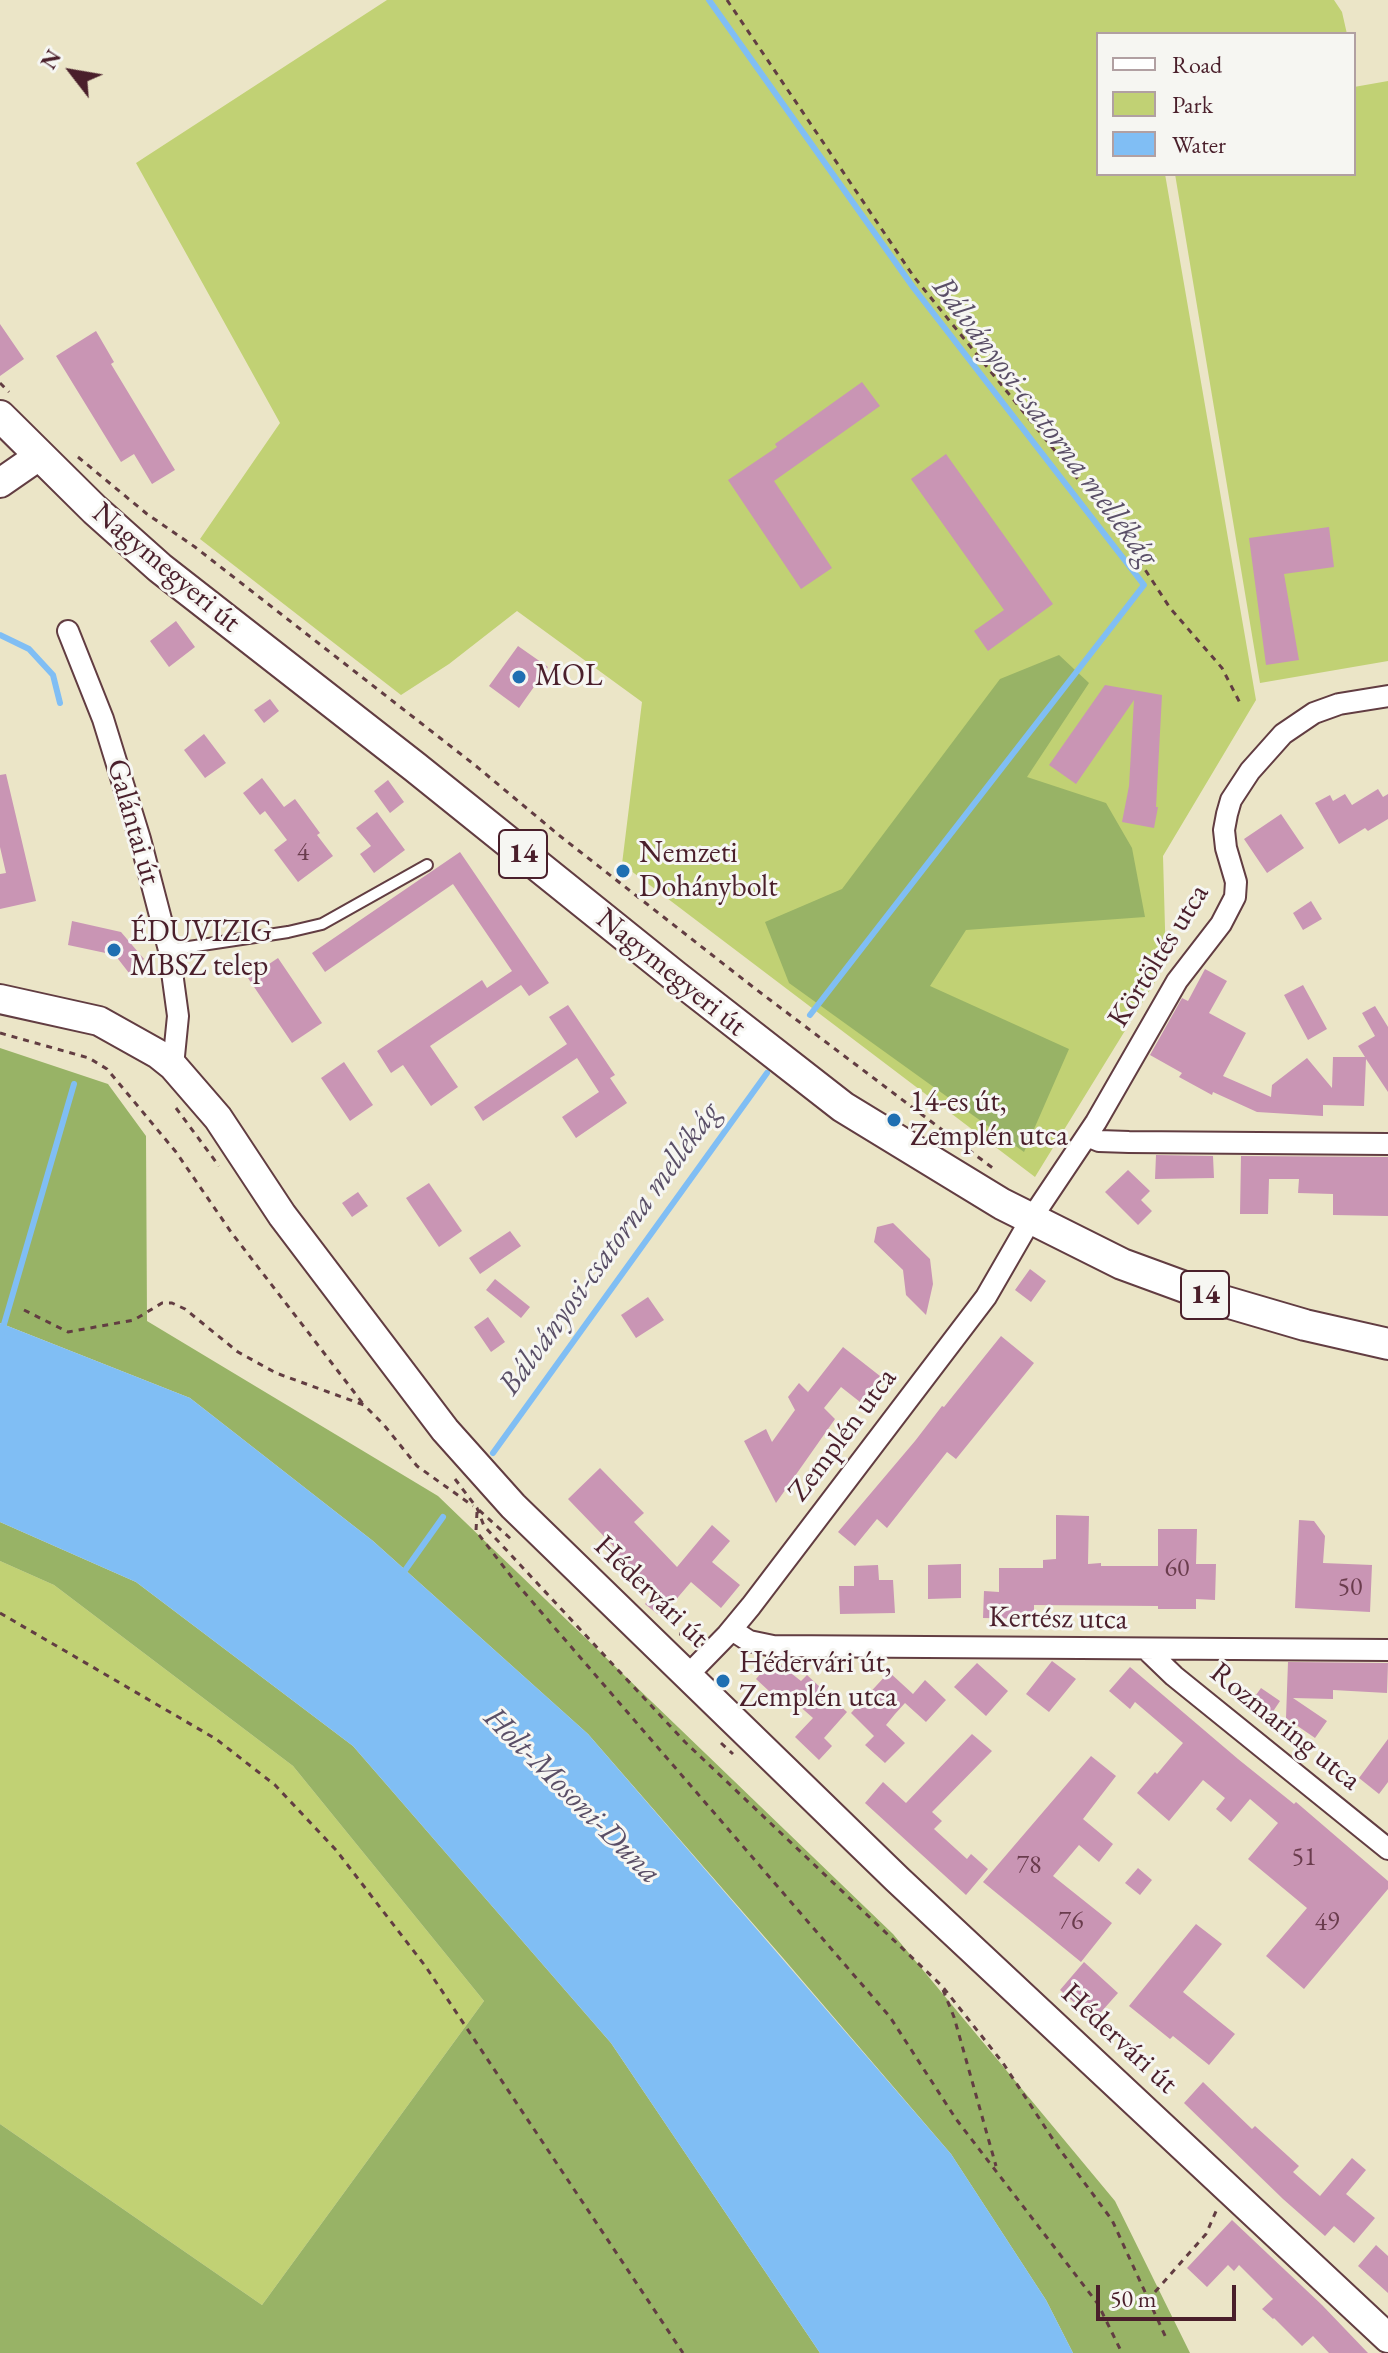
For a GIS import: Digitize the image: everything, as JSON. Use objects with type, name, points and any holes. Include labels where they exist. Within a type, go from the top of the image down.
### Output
[{"type":"main road","name":"14","points":[[0,416],[39,456]]},
{"type":"main road","name":"Nagymegyeri út","points":[[39,456],[160,568],[843,1107],[1031,1219],[1122,1264],[1187,1289],[1305,1325],[1388,1344]]},
{"type":"street","points":[[0,483],[39,456]]},
{"type":"street","name":"Galántai út","points":[[68,631],[103,719],[140,839],[169,950],[178,1016],[173,1066]]},
{"type":"street","name":"Körtöltés utca","points":[[1031,1219],[1087,1136],[1171,991],[1229,910],[1235,897],[1236,882],[1224,830],[1231,800],[1240,785],[1283,734],[1314,713],[1339,704],[1388,696]]},
{"type":"street","name":"Hédervári út","points":[[0,999],[99,1021],[158,1054],[173,1066],[218,1118],[282,1215],[445,1430],[513,1506],[897,1879],[1388,2338]]},
{"type":"street","points":[[1087,1136],[1099,1141],[1129,1142],[1388,1144]]},
{"type":"street","name":"Zemplén utca","points":[[688,1675],[729,1632],[986,1297],[1031,1219]]},
{"type":"street","name":"Kertész utca","points":[[729,1632],[749,1641],[773,1646],[1388,1650]]},
{"type":"street","name":"Rozmaring utca","points":[[1147,1650],[1174,1676],[1388,1849]]},
{"type":"lane","points":[[169,950],[322,924],[427,865]]},
{"type":"path","points":[[727,0],[914,277],[1120,531],[1170,608],[1222,668],[1240,703]]},
{"type":"path","points":[[70,450],[147,514],[195,547],[476,766],[753,987],[1002,1175]]},
{"type":"path","points":[[0,1033],[89,1058],[107,1069],[176,1152],[231,1232],[364,1405],[417,1466],[477,1508]]},
{"type":"path","points":[[175,1106],[222,1169]]},
{"type":"path","points":[[24,1310],[68,1332],[134,1320],[162,1303],[172,1303],[185,1309],[251,1359],[300,1382],[364,1405]]},
{"type":"path","points":[[449,1470],[477,1508],[484,1526],[685,1742],[942,1986],[1003,2063],[1058,2147],[1112,2220],[1167,2340]]},
{"type":"path","points":[[477,1508],[476,1531],[509,1573],[890,2017],[956,2119],[1098,2304],[1122,2353]]},
{"type":"path","points":[[0,1613],[216,1739],[275,1785],[336,1850],[426,1967],[683,2353]]},
{"type":"path","points":[[653,1642],[664,1634],[729,1632]]},
{"type":"path","points":[[942,1986],[954,2017],[998,2171]]},
{"type":"path","points":[[1147,2301],[1206,2234],[1218,2207]]},
{"type":"green space","points":[[387,0],[1334,0],[1342,12],[1347,32],[1096,32],[1096,176],[1165,176],[1256,700],[1163,856],[1166,964],[1035,1177],[622,864],[642,702],[517,611],[449,664],[401,695],[200,539],[280,423],[136,163]]},
{"type":"green space","points":[[1388,81],[1388,661],[1260,683],[1175,176],[1356,176],[1356,87]]},
{"type":"green space","points":[[1059,655],[1089,683],[1027,777],[1106,803],[1132,848],[1145,917],[966,930],[930,986],[1069,1049],[1024,1152],[789,983],[765,922],[842,889],[1000,679]]},
{"type":"green space","points":[[0,1048],[108,1084],[146,1136],[147,1321],[438,1496],[893,1934],[1115,2201],[1190,2353],[1073,2353],[1046,2300],[951,2154],[783,1958],[588,1734],[373,1541],[190,1398],[0,1323]]},
{"type":"green space","points":[[0,1522],[136,1582],[353,1746],[611,2043],[820,2353],[0,2353],[0,2124],[262,2305],[484,2001],[293,1766],[54,1585],[0,1561]]},
{"type":"green space","points":[[0,1561],[54,1585],[293,1766],[484,2001],[262,2305],[0,2124]]},
{"type":"water","name":"Holt-Mosoni-Duna","points":[[0,1323],[190,1398],[373,1541],[588,1734],[951,2154],[1046,2300],[1073,2353],[820,2353],[611,2043],[353,1746],[136,1582],[0,1522]]},
{"type":"building","points":[[0,324],[24,359],[0,376]]},
{"type":"building","points":[[96,331],[114,362],[111,364],[175,470],[152,484],[134,454],[121,462],[56,356]]},
{"type":"building","points":[[862,382],[880,406],[774,481],[832,568],[801,589],[728,480]]},
{"type":"building","points":[[946,454],[1053,604],[988,651],[974,631],[1004,610],[911,479]]},
{"type":"building","points":[[1329,527],[1334,567],[1284,574],[1299,660],[1266,665],[1249,538]]},
{"type":"building","points":[[176,621],[195,647],[169,667],[150,641]]},
{"type":"building","name":"MOL","points":[[518,646],[548,667],[519,708],[489,686]]},
{"type":"building","points":[[1105,685],[1162,695],[1158,807],[1154,828],[1122,822],[1129,786],[1134,700],[1076,784],[1049,765]]},
{"type":"building","points":[[270,699],[279,711],[264,723],[254,710]]},
{"type":"building","points":[[204,734],[226,763],[205,778],[184,750]]},
{"type":"building","points":[[6,774],[36,901],[0,909],[0,874],[6,873],[0,847],[0,775]]},
{"type":"building","points":[[262,778],[284,807],[295,799],[333,856],[298,882],[274,850],[287,840],[265,811],[260,815],[243,793]]},
{"type":"building","points":[[388,780],[404,802],[390,813],[374,791]]},
{"type":"building","points":[[1378,789],[1383,797],[1388,794],[1388,819],[1368,831],[1365,828],[1339,844],[1315,803],[1330,795],[1333,801],[1345,794],[1352,805]]},
{"type":"building","points":[[377,812],[405,850],[374,873],[360,854],[371,846],[356,828]]},
{"type":"building","points":[[1281,814],[1304,848],[1267,873],[1244,839]]},
{"type":"building","points":[[460,852],[549,983],[529,996],[521,985],[430,1046],[458,1087],[431,1106],[403,1065],[391,1073],[377,1051],[482,980],[487,988],[512,971],[453,884],[325,972],[312,953]]},
{"type":"building","points":[[1311,901],[1322,919],[1303,930],[1293,913]]},
{"type":"building","name":"ÉDUVIZIG MBSZ telep","points":[[72,921],[121,932],[144,959],[129,973],[115,955],[68,945]]},
{"type":"building","points":[[278,958],[322,1023],[292,1043],[248,978]]},
{"type":"building","points":[[1205,969],[1227,981],[1209,1013],[1246,1033],[1223,1076],[1271,1097],[1272,1085],[1307,1058],[1332,1088],[1333,1057],[1365,1057],[1358,1046],[1375,1036],[1362,1013],[1375,1006],[1388,1027],[1388,1092],[1366,1059],[1364,1106],[1323,1105],[1323,1116],[1257,1112],[1213,1092],[1212,1095],[1179,1077],[1182,1073],[1150,1055],[1182,998],[1188,1001]]},
{"type":"building","points":[[1303,985],[1327,1029],[1308,1040],[1284,995]]},
{"type":"building","points":[[568,1005],[615,1075],[610,1078],[627,1103],[576,1138],[562,1117],[599,1092],[577,1058],[483,1121],[474,1107],[567,1044],[549,1017]]},
{"type":"building","points":[[344,1062],[373,1105],[350,1121],[321,1078]]},
{"type":"building","points":[[1156,1155],[1213,1156],[1214,1178],[1155,1179]]},
{"type":"building","points":[[1241,1156],[1388,1157],[1388,1216],[1333,1215],[1333,1194],[1298,1193],[1299,1179],[1269,1179],[1268,1214],[1240,1214]]},
{"type":"building","points":[[1128,1170],[1150,1191],[1141,1200],[1152,1211],[1138,1225],[1105,1192]]},
{"type":"building","points":[[429,1183],[462,1231],[439,1247],[406,1198]]},
{"type":"building","points":[[358,1192],[368,1206],[352,1217],[342,1203]]},
{"type":"building","points":[[893,1223],[930,1259],[933,1284],[926,1315],[906,1295],[903,1270],[874,1242],[877,1227]]},
{"type":"building","points":[[510,1231],[521,1246],[480,1274],[469,1258]]},
{"type":"building","points":[[1030,1269],[1046,1281],[1031,1302],[1015,1290]]},
{"type":"building","points":[[495,1279],[530,1307],[521,1318],[486,1290]]},
{"type":"building","points":[[648,1297],[664,1320],[636,1338],[621,1315]]},
{"type":"building","points":[[488,1317],[505,1342],[491,1352],[474,1327]]},
{"type":"building","points":[[1001,1336],[1034,1363],[956,1459],[947,1452],[887,1528],[877,1519],[855,1546],[838,1532]]},
{"type":"building","points":[[843,1347],[880,1376],[860,1402],[841,1387],[824,1408],[835,1419],[776,1503],[744,1441],[766,1429],[772,1442],[795,1410],[788,1397],[799,1383],[808,1392]]},
{"type":"building","points":[[600,1468],[644,1513],[634,1522],[677,1567],[712,1525],[730,1541],[712,1562],[740,1585],[721,1608],[691,1582],[661,1617],[645,1604],[654,1593],[568,1499]]},
{"type":"building","points":[[1056,1515],[1089,1516],[1088,1564],[1101,1563],[1101,1566],[1158,1566],[1158,1529],[1197,1529],[1196,1564],[1216,1564],[1215,1600],[1196,1599],[1196,1609],[1034,1605],[1034,1619],[983,1618],[984,1591],[999,1592],[999,1568],[1043,1568],[1043,1560],[1056,1559]]},
{"type":"building","points":[[1299,1520],[1314,1521],[1325,1536],[1323,1563],[1372,1565],[1370,1612],[1295,1608]]},
{"type":"building","points":[[961,1564],[961,1598],[928,1599],[928,1565]]},
{"type":"building","points":[[878,1565],[879,1580],[893,1580],[895,1613],[840,1614],[839,1586],[854,1586],[854,1566]]},
{"type":"building","points":[[773,1659],[801,1681],[807,1675],[847,1712],[824,1738],[832,1746],[819,1760],[795,1737],[813,1718],[788,1696],[782,1703],[756,1679]]},
{"type":"building","points":[[1052,1661],[1076,1679],[1049,1712],[1026,1694]]},
{"type":"building","points":[[1288,1662],[1388,1663],[1387,1693],[1333,1690],[1333,1699],[1293,1698],[1327,1721],[1315,1738],[1286,1718]]},
{"type":"building","points":[[977,1663],[1008,1691],[986,1716],[954,1687]]},
{"type":"building","points":[[1130,1667],[1388,1881],[1388,1889],[1304,1989],[1266,1956],[1307,1908],[1248,1859],[1278,1823],[1250,1799],[1231,1822],[1216,1809],[1225,1798],[1203,1780],[1169,1821],[1137,1793],[1183,1743],[1135,1702],[1130,1709],[1109,1691]]},
{"type":"building","points":[[889,1672],[913,1694],[925,1680],[946,1700],[926,1722],[905,1703],[886,1725],[905,1743],[885,1763],[865,1745],[874,1736],[851,1713]]},
{"type":"building","points":[[1261,1688],[1280,1701],[1270,1716],[1251,1702]]},
{"type":"building","points":[[972,1734],[992,1751],[932,1812],[942,1821],[934,1829],[967,1859],[971,1854],[988,1869],[966,1895],[865,1803],[883,1782],[906,1803]]},
{"type":"building","points":[[1388,1739],[1388,1782],[1379,1794],[1359,1778]]},
{"type":"building","points":[[1091,1756],[1116,1776],[1083,1819],[1113,1844],[1099,1862],[1079,1845],[1053,1876],[1112,1923],[1081,1962],[983,1882]]},
{"type":"building","points":[[1138,1868],[1152,1880],[1140,1895],[1125,1883]]},
{"type":"building","points":[[1196,1924],[1222,1944],[1183,1992],[1235,2034],[1209,2065],[1129,2006]]},
{"type":"building","points":[[1084,1962],[1118,1993],[1094,2020],[1060,1990]]},
{"type":"building","points":[[1203,2082],[1252,2129],[1255,2126],[1299,2166],[1293,2172],[1320,2196],[1352,2158],[1366,2170],[1346,2194],[1375,2218],[1354,2243],[1334,2226],[1325,2236],[1184,2103]]},
{"type":"building","points":[[1232,2220],[1368,2353],[1329,2353],[1313,2336],[1302,2346],[1262,2309],[1273,2299],[1239,2265],[1234,2271],[1228,2265],[1207,2287],[1187,2268]]},
{"type":"building","points":[[1376,2245],[1388,2256],[1388,2293],[1358,2266]]},
{"type":"waterway","name":"Bálványosi-csatorna mellékág","points":[[709,0],[913,287],[1144,585],[810,1015]]},
{"type":"waterway","points":[[0,635],[29,649],[53,675],[60,703]]},
{"type":"waterway","name":"Bálványosi-csatorna mellékág","points":[[493,1453],[767,1073]]},
{"type":"waterway","points":[[0,1338],[74,1084]]},
{"type":"waterway","name":"Bálványosi-csatorna mellékág","points":[[401,1576],[443,1517]]},
{"type":"place","name":"MOL","points":[[519,677]]},
{"type":"place","name":"Nemzeti Dohánybolt","points":[[623,871]]},
{"type":"place","name":"ÉDUVIZIG MBSZ telep","points":[[114,950]]},
{"type":"place","name":"14-es út, Zemplén utca","points":[[894,1120]]},
{"type":"place","name":"Hédervári út, Zemplén utca","points":[[723,1681]]}]
